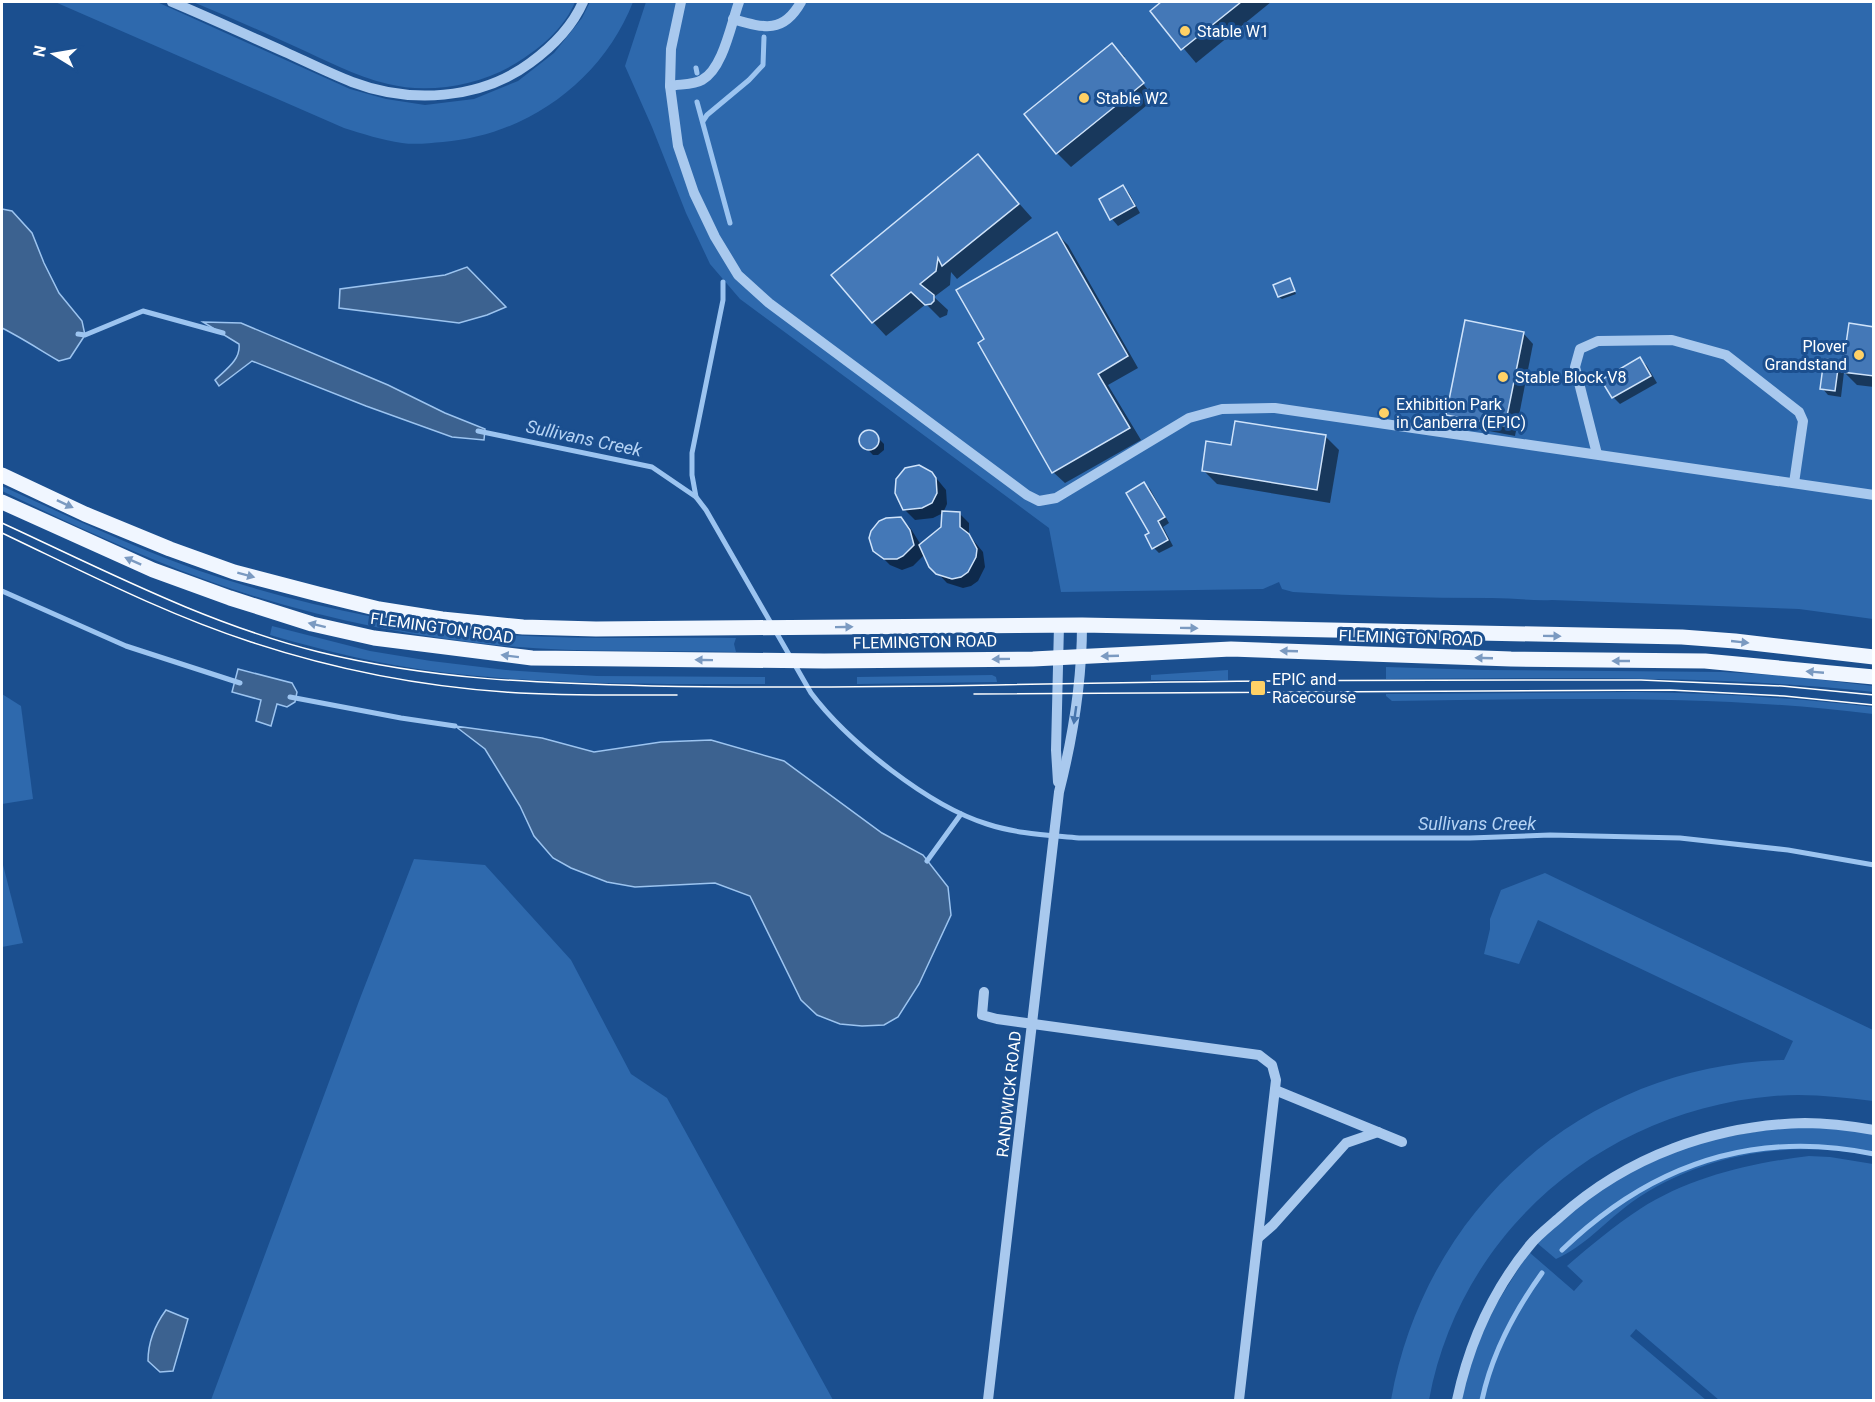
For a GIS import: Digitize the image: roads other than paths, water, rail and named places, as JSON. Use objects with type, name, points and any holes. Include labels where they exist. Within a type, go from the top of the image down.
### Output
[{"type":"main road","name":"FLEMINGTON ROAD","points":[[2,475],[86,514],[170,549],[234,572],[379,609],[442,619],[524,627],[1082,625],[1693,638],[1874,657]]},
{"type":"main road","name":"FLEMINGTON ROAD","points":[[2,502],[153,570],[312,624],[374,638],[532,658],[763,661],[1059,658],[1231,649],[1511,659],[1705,661],[1874,678]]},
{"type":"main road","points":[[1511,659],[1515,635]]},
{"type":"street","points":[[172,2],[353,82],[389,92],[426,97],[472,91],[515,74],[549,49],[577,16],[583,2]]},
{"type":"street","points":[[681,2],[671,49],[669,86],[678,146],[693,193],[715,237],[738,275],[769,303],[1008,481],[1039,501],[1052,500],[1189,418],[1222,409],[1275,408],[1874,495]]},
{"type":"street","points":[[669,86],[701,81],[713,70],[722,54],[739,2]]},
{"type":"street","points":[[733,19],[760,27],[774,26],[785,22],[795,13],[801,2]]},
{"type":"street","points":[[1597,454],[1575,367],[1580,348],[1598,340],[1672,340],[1726,355],[1799,412],[1803,421],[1794,483]]},
{"type":"street","name":"RANDWICK ROAD","points":[[1059,625],[1056,750],[1059,792]]},
{"type":"street","name":"RANDWICK ROAD","points":[[988,1401],[1059,792],[1069,751],[1082,657],[1082,625]]},
{"type":"street","points":[[984,992],[982,1015],[1014,1023],[1077,1029],[1259,1055],[1269,1060],[1275,1070],[1275,1090],[1239,1401]]},
{"type":"street","points":[[1275,1090],[1402,1142]]},
{"type":"street","points":[[1457,1401],[1472,1344],[1511,1271],[1531,1243],[1586,1194],[1655,1155],[1694,1140],[1732,1131],[1807,1123],[1874,1130]]},
{"type":"street","points":[[1258,1238],[1273,1225],[1346,1143],[1378,1132]]},
{"type":"waterway","points":[[703,121],[763,65],[764,37]]},
{"type":"waterway","points":[[696,68],[697,73]]},
{"type":"waterway","points":[[697,102],[730,223]]},
{"type":"waterway","points":[[696,497],[692,475],[692,453],[723,300],[723,282]]},
{"type":"waterway","name":"Sullivans Creek","points":[[78,334],[85,335],[143,311],[223,333]]},
{"type":"waterway","name":"Sullivans Creek","points":[[478,431],[652,467],[696,497],[706,510],[811,693],[827,712],[868,751],[916,788],[940,803],[987,824],[1021,832],[1079,838],[1470,838],[1550,835],[1680,838],[1788,850],[1874,865]]},
{"type":"waterway","points":[[2,591],[126,646],[240,683]]},
{"type":"waterway","points":[[290,697],[455,726]]},
{"type":"waterway","points":[[927,861],[961,814]]},
{"type":"waterway","points":[[1562,1250],[1595,1221],[1630,1196],[1667,1176],[1705,1161],[1745,1151],[1786,1147],[1829,1148],[1874,1154]]},
{"type":"waterway","points":[[1482,1400],[1486,1383],[1505,1334],[1542,1273]]},
{"type":"tram line","points":[[2,523],[118,578],[197,612],[277,640],[319,652],[403,669],[485,678],[695,687],[1238,681],[1641,680],[1782,686],[1874,695]]},
{"type":"tram line","points":[[2,533],[187,619],[282,652],[345,668],[408,681],[505,692],[569,695],[677,695]]},
{"type":"tram line","points":[[974,694],[1670,690],[1784,696],[1874,705]]},
{"type":"place","name":"Stable W1","points":[[1185,31]]},
{"type":"place","name":"Stable W2","points":[[1084,98]]},
{"type":"place","name":"Plover Grandstand","points":[[1859,355]]},
{"type":"place","name":"Stable Block V8","points":[[1503,377]]},
{"type":"place","name":"Exhibition Park in Canberra (EPIC)","points":[[1384,413]]},
{"type":"place","name":"EPIC and Racecourse","points":[[1258,688]]}]
